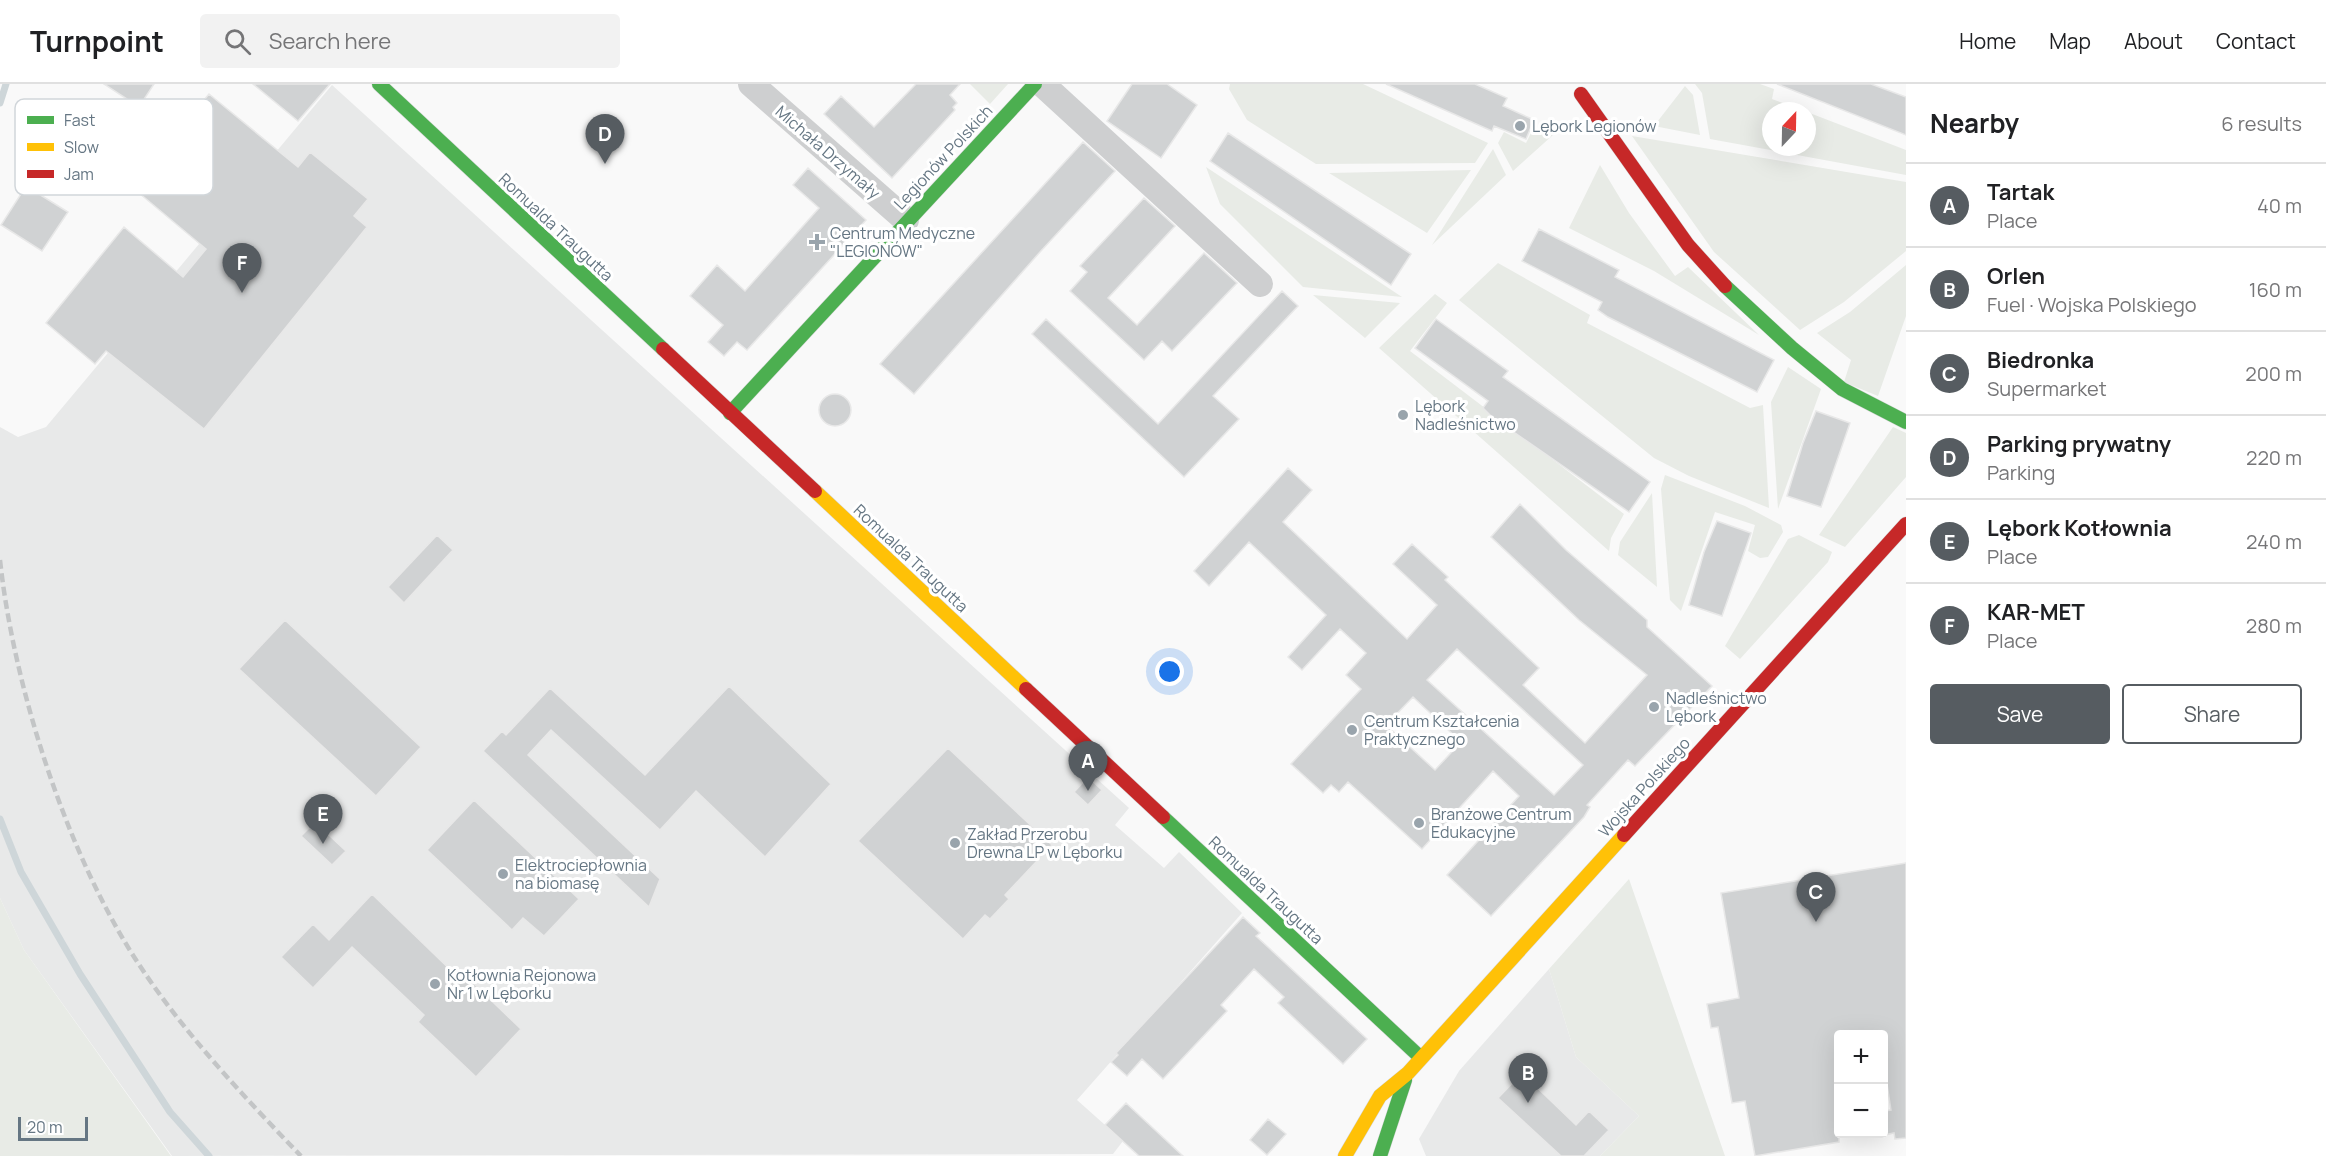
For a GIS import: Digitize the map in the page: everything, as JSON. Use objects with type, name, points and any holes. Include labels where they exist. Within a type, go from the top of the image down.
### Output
[{"type":"street","name":"Romualda Traugutta","points":[[379,84],[1420,1057]]},
{"type":"street","name":"Michała Drzymały","points":[[751,84],[906,220]]},
{"type":"street","name":"Legionów Polskich","points":[[730,413],[906,220],[1035,84]]},
{"type":"street","points":[[1042,84],[1260,284]]},
{"type":"street","points":[[1581,94],[1688,245],[1720,281],[1791,348],[1842,389],[1906,422]]},
{"type":"street","name":"Wojska Polskiego","points":[[1345,1156],[1380,1096],[1408,1072],[1906,524]]},
{"type":"street","name":"Wojska Polskiego","points":[[1380,1156],[1408,1072]]},
{"type":"shaded area","points":[[970,84],[1008,84],[990,104]]},
{"type":"shaded area","points":[[1230,84],[1363,84],[1488,143],[1475,163],[1316,164],[1247,120],[1229,89]]},
{"type":"shaded area","points":[[1695,84],[1760,84],[1774,89],[1772,99],[1780,102],[1762,102],[1762,149],[1710,139],[1702,93]]},
{"type":"shaded area","points":[[332,85],[1129,808],[1115,825],[1164,868],[1179,852],[1242,913],[1077,1100],[1123,1141],[1113,1154],[172,1156],[24,950],[0,898],[0,427],[18,437],[46,427]]},
{"type":"shaded area","points":[[1685,86],[1693,95],[1700,135],[1654,126]]},
{"type":"shaded area","points":[[1816,115],[1906,150],[1906,175],[1803,156],[1816,156]]},
{"type":"shaded area","points":[[1534,127],[1553,135],[1513,171],[1498,143],[1504,132],[1526,143]]},
{"type":"shaded area","points":[[1632,136],[1906,182],[1906,251],[1844,302],[1800,330],[1714,252]]},
{"type":"shaded area","points":[[1493,149],[1506,175],[1432,245]]},
{"type":"shaded area","points":[[1600,165],[1629,213],[1675,276],[1688,267],[1759,335],[1654,271],[1569,228]]},
{"type":"shaded area","points":[[1206,167],[1402,297],[1303,287],[1220,204]]},
{"type":"shaded area","points":[[1471,170],[1427,233],[1329,173]]},
{"type":"shaded area","points":[[1498,263],[1590,315],[1587,323],[1750,408],[1763,405],[1769,508],[1689,476],[1654,458],[1459,300]]},
{"type":"shaded area","points":[[1906,265],[1906,316],[1878,396],[1844,382],[1851,360],[1817,333],[1850,312]]},
{"type":"shaded area","points":[[1435,294],[1447,303],[1410,351],[1624,514],[1611,538],[1609,551],[1379,348]]},
{"type":"shaded area","points":[[1313,295],[1400,303],[1365,338]]},
{"type":"shaded area","points":[[1788,367],[1821,389],[1778,509],[1771,402]]},
{"type":"shaded area","points":[[1893,427],[1906,433],[1906,477],[1845,547],[1819,535]]},
{"type":"shaded area","points":[[1665,475],[1745,506],[1781,525],[1783,532],[1768,557],[1760,558],[1748,551],[1755,525],[1715,512],[1681,611],[1670,600],[1661,489]]},
{"type":"shaded area","points":[[1652,493],[1657,587],[1618,555],[1620,542]]},
{"type":"shaded area","points":[[1799,535],[1832,552],[1828,562],[1740,659],[1725,646],[1788,539]]},
{"type":"shaded area","points":[[1629,879],[1725,1156],[1600,1156],[1639,1116],[1576,1057],[1549,969]]},
{"type":"shaded area","points":[[0,898],[24,950],[171,1156],[0,1156]]},
{"type":"shaded area","points":[[1549,969],[1576,1057],[1639,1116],[1600,1156],[1426,1156],[1419,1139],[1459,1071]]},
{"type":"building","points":[[104,84],[154,84],[144,99],[127,99]]},
{"type":"building","points":[[253,84],[330,84],[298,121]]},
{"type":"building","points":[[916,84],[960,84],[950,95],[957,103],[953,107],[955,110],[892,178],[824,114],[841,96],[874,127]]},
{"type":"building","points":[[1132,84],[1167,84],[1197,105],[1161,158],[1107,121]]},
{"type":"building","points":[[1386,84],[1475,84],[1507,98],[1503,106],[1534,120],[1526,139],[1494,126],[1492,131]]},
{"type":"building","points":[[1777,84],[1871,84],[1906,97],[1906,135]]},
{"type":"building","points":[[209,94],[298,167],[310,152],[368,199],[354,216],[367,227],[204,429],[106,351],[95,364],[46,323],[124,227],[183,277],[206,249],[141,195],[213,195],[213,99],[205,99]]},
{"type":"building","points":[[1228,133],[1411,254],[1391,285],[1210,161]]},
{"type":"building","points":[[1083,142],[1115,171],[914,394],[880,364]]},
{"type":"building","points":[[808,168],[866,220],[747,350],[737,342],[724,356],[708,342],[723,325],[690,296],[717,265],[745,291],[819,208],[793,185]]},
{"type":"building","points":[[20,195],[41,195],[68,212],[42,251],[1,225]]},
{"type":"building","points":[[1144,198],[1175,226],[1108,298],[1137,325],[1204,253],[1237,283],[1172,351],[1162,341],[1144,360],[1070,291],[1087,272],[1080,266]]},
{"type":"building","points":[[1539,229],[1619,270],[1615,277],[1774,360],[1757,392],[1608,317],[1598,310],[1602,302],[1522,261]]},
{"type":"building","points":[[1282,291],[1298,306],[1213,396],[1239,419],[1184,477],[1032,334],[1046,319],[1158,424]]},
{"type":"building","points":[[1436,319],[1508,371],[1503,377],[1650,482],[1629,512],[1492,417],[1483,408],[1488,401],[1415,348]]},
{"type":"building","points":[[835,394],[846,399],[851,410],[846,421],[835,426],[824,421],[819,410],[824,399]]},
{"type":"building","points":[[1816,411],[1850,423],[1821,507],[1787,496],[1803,443]]},
{"type":"building","points":[[1288,468],[1312,490],[1283,522],[1407,639],[1437,605],[1393,564],[1412,544],[1448,577],[1445,580],[1539,668],[1523,685],[1585,743],[1647,675],[1579,620],[1491,537],[1520,504],[1566,550],[1647,620],[1647,627],[1712,686],[1635,766],[1628,760],[1587,805],[1590,807],[1584,817],[1491,916],[1447,875],[1519,796],[1493,771],[1422,849],[1348,782],[1339,792],[1331,785],[1323,793],[1291,764],[1361,689],[1346,675],[1366,653],[1340,629],[1302,670],[1288,657],[1326,615],[1249,542],[1209,586],[1194,571]],"holes":[[[1457,649],[1583,765],[1554,795],[1427,680]],[[1413,697],[1461,742],[1435,770],[1386,725]]]},
{"type":"building","points":[[1717,521],[1751,533],[1722,616],[1689,605],[1704,552]]},
{"type":"building","points":[[437,535],[453,550],[404,603],[388,587]]},
{"type":"building","points":[[285,620],[421,747],[376,796],[239,669]]},
{"type":"building","points":[[729,686],[831,784],[765,857],[696,791],[660,830],[551,730],[528,755],[660,879],[649,907],[483,751],[502,731],[506,735],[550,688],[645,775]]},
{"type":"building","name":"Zakład Przerobu Drewna LP w Lęborku","points":[[948,748],[1052,845],[1005,895],[1009,899],[990,919],[985,915],[963,939],[858,841]]},
{"type":"building","points":[[1088,777],[1102,790],[1088,805],[1074,792]]},
{"type":"building","name":"Elektrociepłownia na biomasę","points":[[474,800],[579,899],[544,936],[523,918],[512,930],[427,850]]},
{"type":"building","points":[[315,822],[346,851],[332,865],[301,836]]},
{"type":"building","points":[[1906,863],[1906,1138],[1895,1139],[1894,1133],[1888,1134],[1888,1110],[1891,1110],[1888,1091],[1888,1030],[1834,1030],[1834,1138],[1839,1138],[1839,1142],[1755,1156],[1745,1101],[1732,1103],[1718,1027],[1711,1028],[1707,1004],[1739,998],[1721,893]]},
{"type":"building","name":"Kotłownia Rejonowa Nr 1 w Lęborku","points":[[372,894],[464,983],[468,978],[521,1029],[476,1077],[418,1022],[424,1015],[352,947],[313,988],[281,957],[313,924],[329,940]]},
{"type":"building","points":[[1243,917],[1260,933],[1256,936],[1367,1039],[1343,1064],[1278,1003],[1284,997],[1254,969],[1221,1005],[1227,1011],[1163,1079],[1142,1059],[1127,1076],[1111,1062],[1118,1055],[1116,1053]]},
{"type":"building","points":[[1522,1073],[1576,1125],[1589,1111],[1609,1130],[1584,1156],[1561,1156],[1498,1098]]},
{"type":"building","points":[[1126,1103],[1183,1156],[1139,1156],[1105,1125]]},
{"type":"building","points":[[1268,1119],[1286,1134],[1267,1155],[1250,1140]]},
{"type":"waterway","points":[[0,103],[6,84]]},
{"type":"waterway","points":[[0,819],[21,872],[80,974],[170,1112],[209,1156]]},
{"type":"railway","points":[[0,560],[7,610],[32,718],[49,773],[91,878],[116,926],[159,994],[217,1066],[301,1156]]},
{"type":"traffic: fast","points":[[379,84],[663,349]]},
{"type":"traffic: fast","points":[[730,413],[1035,84]]},
{"type":"traffic: fast","points":[[1725,286],[1792,348],[1842,389],[1906,422]]},
{"type":"traffic: fast","points":[[1163,817],[1420,1057]]},
{"type":"traffic: fast","points":[[1380,1156],[1405,1080]]},
{"type":"traffic: slow","points":[[815,491],[1026,689]]},
{"type":"traffic: slow","points":[[1345,1156],[1380,1096],[1408,1073],[1624,835]]},
{"type":"traffic: jam","points":[[1581,94],[1688,245],[1725,286]]},
{"type":"traffic: jam","points":[[663,349],[815,491]]},
{"type":"traffic: jam","points":[[1624,835],[1906,524]]},
{"type":"traffic: jam","points":[[1026,689],[1163,817]]},
{"type":"place","name":"Lębork Legionów","points":[[1520,126]]},
{"type":"place","name":"Parking prywatny","points":[[605,164]]},
{"type":"place","name":"Centrum Medyczne \"LEGIONÓW\"","points":[[817,242]]},
{"type":"place","name":"KAR-MET","points":[[242,293]]},
{"type":"place","name":"Lębork Nadleśnictwo","points":[[1403,415]]},
{"type":"place","name":"Nadleśnictwo Lębork","points":[[1654,707]]},
{"type":"place","name":"Centrum Kształcenia Praktycznego","points":[[1352,730]]},
{"type":"place","name":"Tartak","points":[[1088,791]]},
{"type":"place","name":"Branżowe Centrum Edukacyjne","points":[[1419,823]]},
{"type":"place","name":"Zakład Przerobu Drewna LP w Lęborku","points":[[955,843]]},
{"type":"place","name":"Lębork Kotłownia","points":[[323,844]]},
{"type":"place","name":"Elektrociepłownia na biomasę","points":[[503,874]]},
{"type":"place","name":"Biedronka","points":[[1816,922]]},
{"type":"place","name":"Kotłownia Rejonowa Nr 1 w Lęborku","points":[[435,984]]},
{"type":"place","name":"Orlen","points":[[1528,1103]]}]
